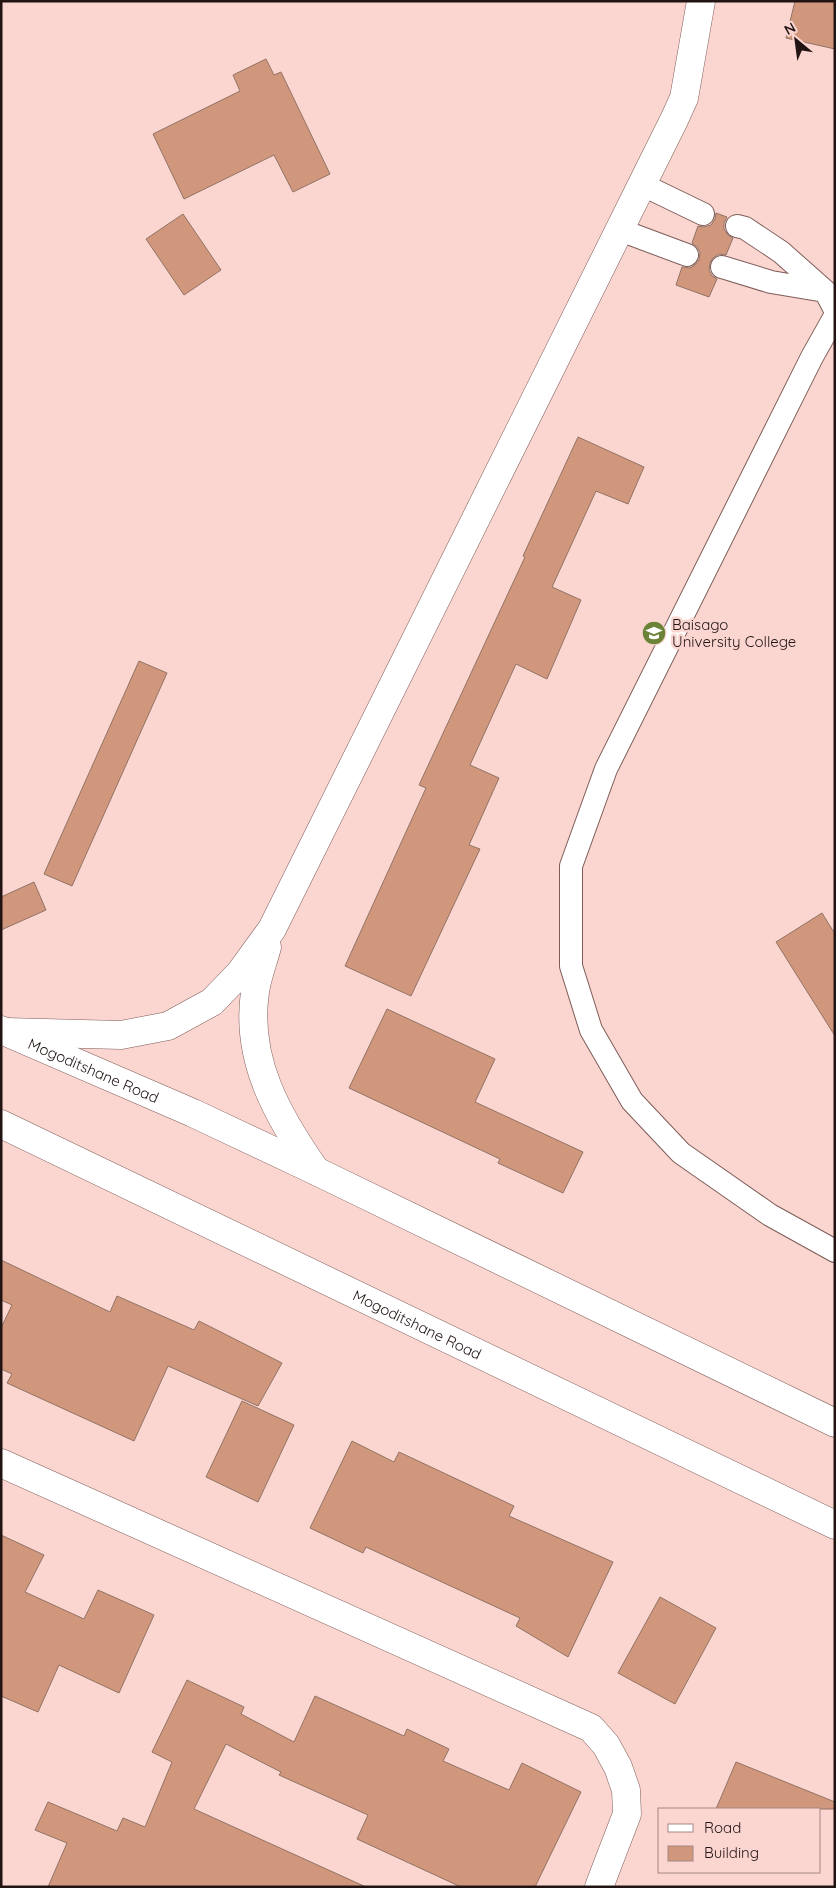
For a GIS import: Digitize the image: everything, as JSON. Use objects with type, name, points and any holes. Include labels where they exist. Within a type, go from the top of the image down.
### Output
[{"type":"street","points":[[4,1031],[121,1035],[168,1026],[212,1002],[240,973],[272,929],[684,98],[701,1]]},
{"type":"street","points":[[272,929],[255,992],[253,1036],[266,1085],[277,1111],[316,1171]]},
{"type":"street","name":"Mogoditshane Road","points":[[4,1031],[193,1114],[316,1171],[835,1422]]},
{"type":"street","name":"Mogoditshane Road","points":[[1,1124],[835,1525]]},
{"type":"street","points":[[1,1463],[591,1728],[606,1745],[618,1767],[626,1790],[628,1814],[599,1887]]},
{"type":"lane","points":[[643,184],[703,214]]},
{"type":"lane","points":[[738,226],[781,252],[830,300]]},
{"type":"lane","points":[[620,230],[687,255]]},
{"type":"lane","points":[[722,266],[830,300]]},
{"type":"lane","points":[[831,1244],[770,1215],[681,1153],[632,1101],[591,1030],[571,966],[572,866],[606,769],[803,374],[835,316]]},
{"type":"building","points":[[795,1],[835,1],[835,49],[786,38]]},
{"type":"building","points":[[266,59],[274,75],[281,72],[330,174],[293,192],[274,155],[184,199],[153,134],[240,91],[233,75]]},
{"type":"building","points":[[716,213],[727,217],[724,229],[733,238],[726,255],[719,254],[710,263],[709,270],[712,276],[717,279],[709,297],[676,285],[682,267],[690,268],[699,260],[700,252],[692,243],[698,226],[711,225]]},
{"type":"building","points":[[183,214],[221,270],[184,295],[146,239]]},
{"type":"building","points":[[578,437],[644,467],[628,504],[596,491],[552,587],[581,600],[547,679],[516,664],[470,765],[499,778],[469,845],[480,849],[411,996],[345,966],[426,788],[419,785],[525,557],[523,556]]},
{"type":"building","points":[[139,661],[167,673],[72,886],[44,874]]},
{"type":"building","points":[[34,882],[46,910],[1,930],[1,897]]},
{"type":"building","points":[[822,913],[835,934],[835,1036],[776,942]]},
{"type":"building","points":[[387,1009],[495,1059],[475,1102],[583,1152],[563,1193],[498,1163],[500,1159],[349,1088]]},
{"type":"building","points":[[1,1260],[110,1312],[117,1296],[194,1330],[199,1321],[282,1363],[258,1406],[168,1366],[134,1441],[7,1383],[12,1374],[1,1369],[1,1328],[12,1305],[1,1300]]},
{"type":"building","points":[[242,1401],[294,1425],[258,1502],[206,1477]]},
{"type":"building","points":[[352,1441],[394,1462],[399,1452],[514,1506],[509,1516],[613,1562],[568,1657],[516,1626],[520,1618],[366,1547],[363,1553],[310,1528]]},
{"type":"building","points":[[1,1535],[44,1555],[25,1592],[84,1619],[98,1590],[154,1615],[119,1693],[59,1665],[38,1712],[1,1696]]},
{"type":"building","points":[[660,1597],[716,1628],[675,1704],[618,1673]]},
{"type":"building","points":[[187,1680],[244,1707],[241,1714],[294,1742],[315,1696],[404,1736],[407,1729],[449,1749],[443,1761],[509,1790],[522,1763],[581,1792],[535,1887],[461,1887],[357,1839],[368,1815],[279,1775],[281,1772],[226,1744],[194,1809],[366,1887],[48,1887],[67,1843],[35,1830],[48,1802],[117,1831],[123,1818],[145,1827],[172,1762],[152,1752]]},
{"type":"building","points":[[736,1762],[835,1802],[835,1809],[716,1808]]},
{"type":"place","name":"Baisago University College","points":[[654,633]]}]
